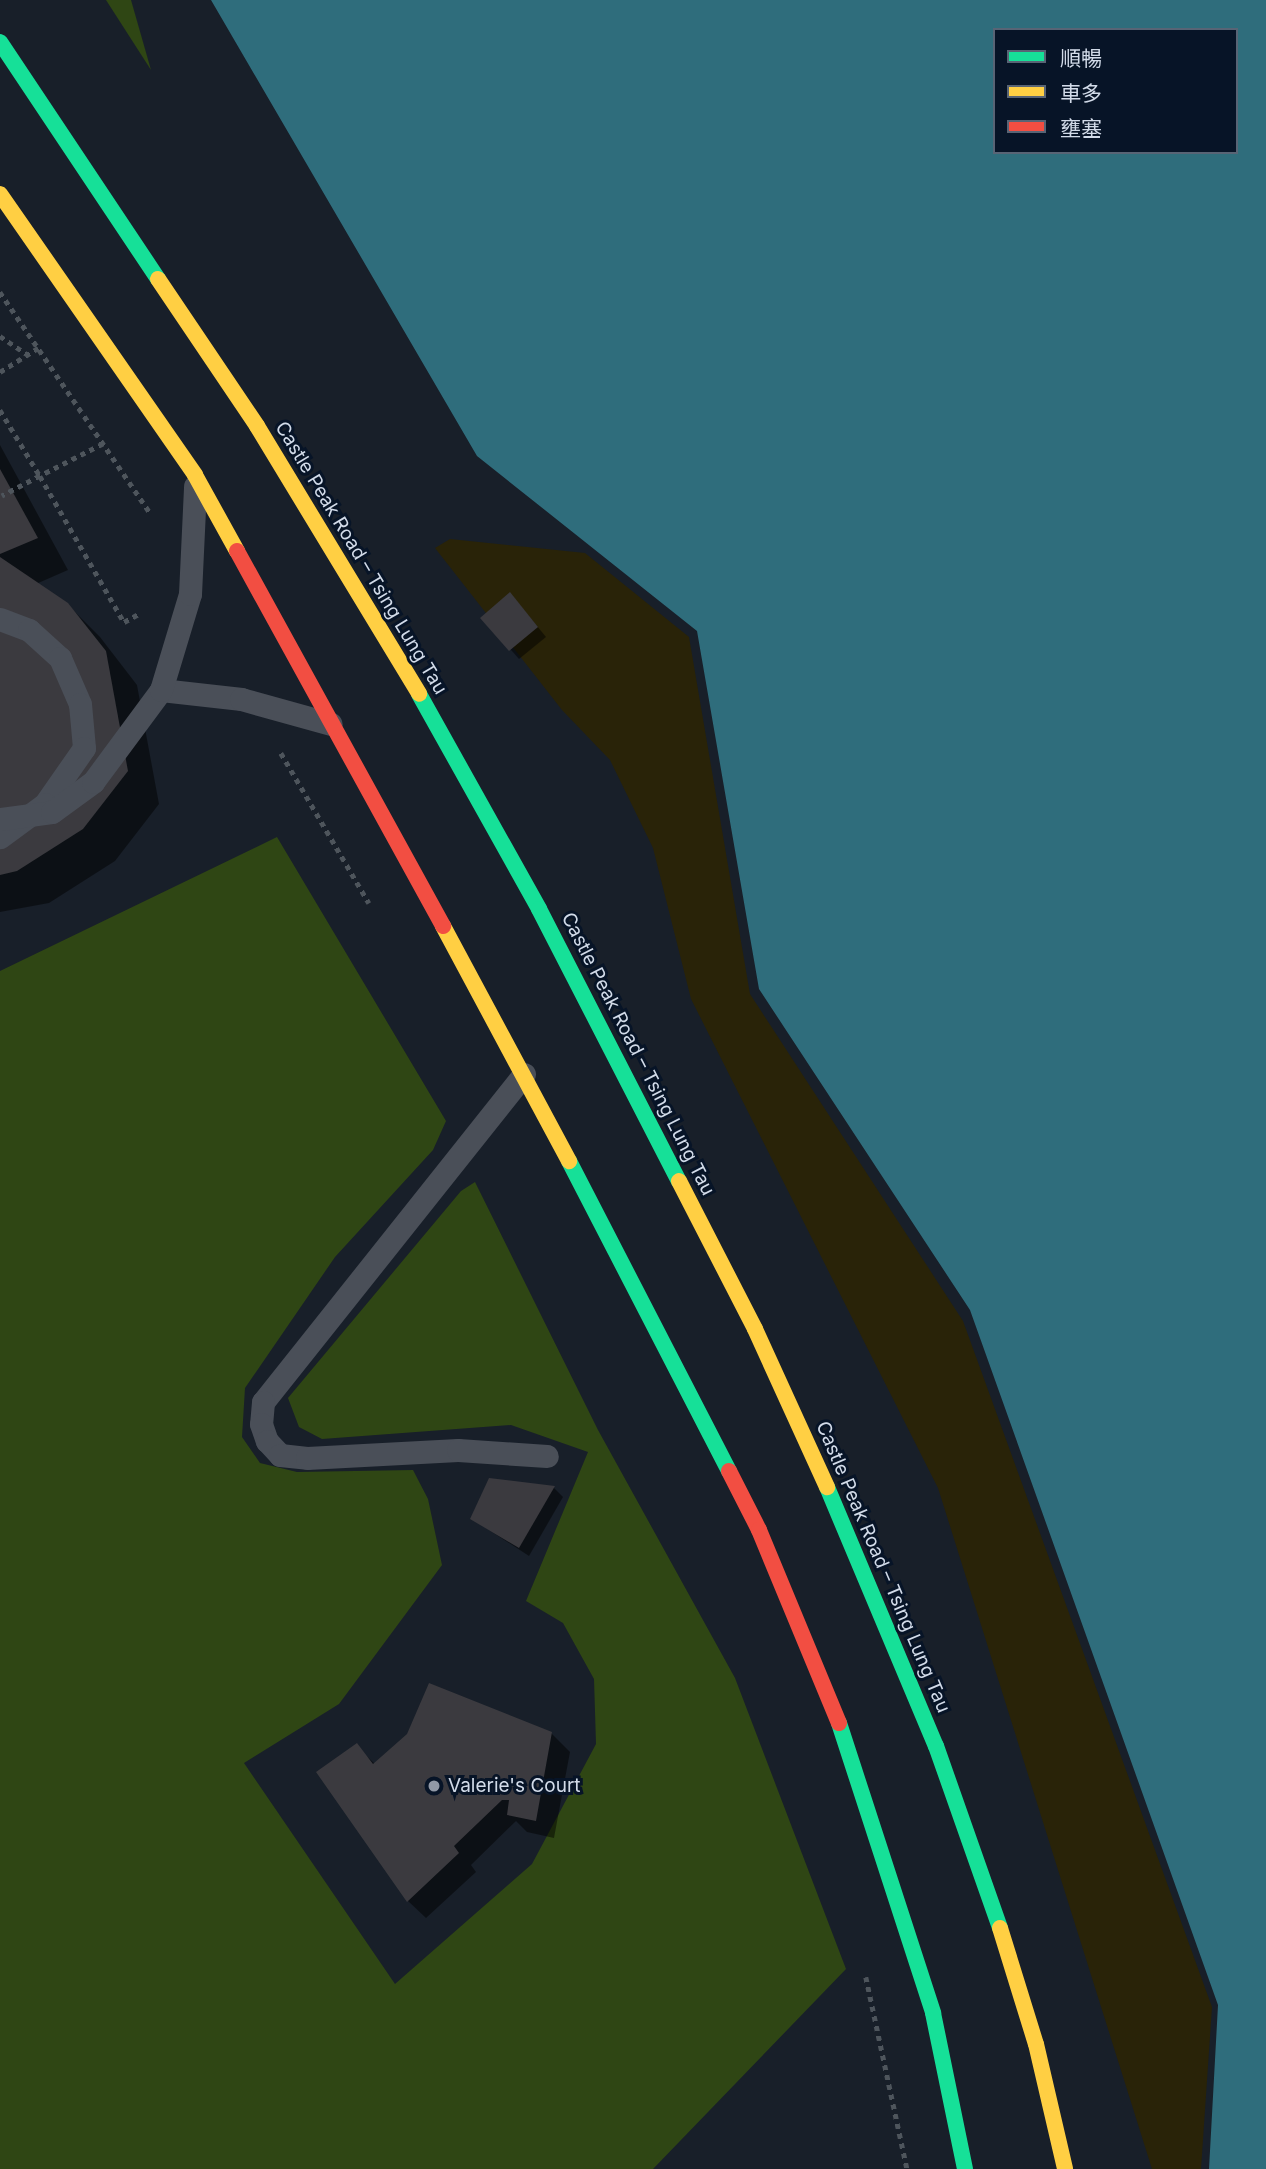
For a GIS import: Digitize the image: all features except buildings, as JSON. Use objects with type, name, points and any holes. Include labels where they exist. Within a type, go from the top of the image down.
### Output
[{"type":"main road","name":"Castle Peak Road – Tsing Lung Tau","points":[[0,42],[257,426],[405,670],[539,909],[713,1246],[820,1469],[936,1746],[992,1902],[1036,2044],[1065,2169]]},
{"type":"main road","points":[[0,194],[195,475],[524,1074],[759,1530],[852,1753],[933,2013],[965,2169]]},
{"type":"lane","points":[[0,819],[52,811],[93,782],[161,690],[190,594],[196,541],[195,475]]},
{"type":"lane","points":[[0,619],[29,630],[61,659],[80,704],[84,748],[45,804],[0,837]]},
{"type":"lane","points":[[161,690],[241,699],[331,724]]},
{"type":"lane","points":[[524,1074],[263,1402],[261,1424],[267,1441],[280,1455],[307,1458],[458,1450],[547,1457]]},
{"type":"path","points":[[0,335],[28,355]]},
{"type":"path","points":[[0,372],[38,348]]},
{"type":"path","points":[[0,411],[124,622],[147,609]]},
{"type":"path","points":[[2,496],[103,444]]},
{"type":"path","points":[[864,1969],[907,2169]]},
{"type":"green space","points":[[106,0],[131,0],[151,70]]},
{"type":"green space","points":[[277,837],[446,1121],[433,1150],[335,1257],[245,1388],[242,1437],[260,1463],[297,1472],[413,1470],[428,1499],[442,1565],[339,1704],[244,1763],[395,1984],[532,1864],[596,1744],[594,1679],[563,1623],[526,1601],[588,1452],[511,1425],[322,1439],[299,1427],[288,1398],[461,1191],[475,1182],[598,1430],[735,1678],[846,1969],[653,2169],[0,2169],[0,971]]},
{"type":"sand","points":[[450,539],[585,553],[689,637],[750,994],[963,1321],[1212,2007],[1201,2169],[1152,2169],[938,1488],[691,999],[653,848],[610,760],[562,710],[435,548]]},
{"type":"water","points":[[211,0],[1266,0],[1266,2169],[1209,2169],[1218,2005],[970,1310],[759,989],[697,631],[477,456]]},
{"type":"traffic: fast","points":[[0,42],[158,279]]},
{"type":"traffic: fast","points":[[419,694],[539,909],[679,1181]]},
{"type":"traffic: fast","points":[[569,1161],[729,1471]]},
{"type":"traffic: fast","points":[[827,1487],[936,1746],[1000,1928]]},
{"type":"traffic: fast","points":[[839,1723],[933,2013],[965,2169]]},
{"type":"traffic: slow","points":[[0,194],[195,475],[237,551]]},
{"type":"traffic: slow","points":[[158,279],[257,426],[419,694]]},
{"type":"traffic: slow","points":[[443,926],[569,1161]]},
{"type":"traffic: slow","points":[[679,1181],[755,1329],[827,1487]]},
{"type":"traffic: slow","points":[[1000,1928],[1036,2044],[1065,2169]]},
{"type":"traffic: jam","points":[[237,551],[443,926]]},
{"type":"traffic: jam","points":[[729,1471],[759,1530],[839,1723]]},
{"type":"place","name":"Valerie's Court","points":[[434,1786]]}]
